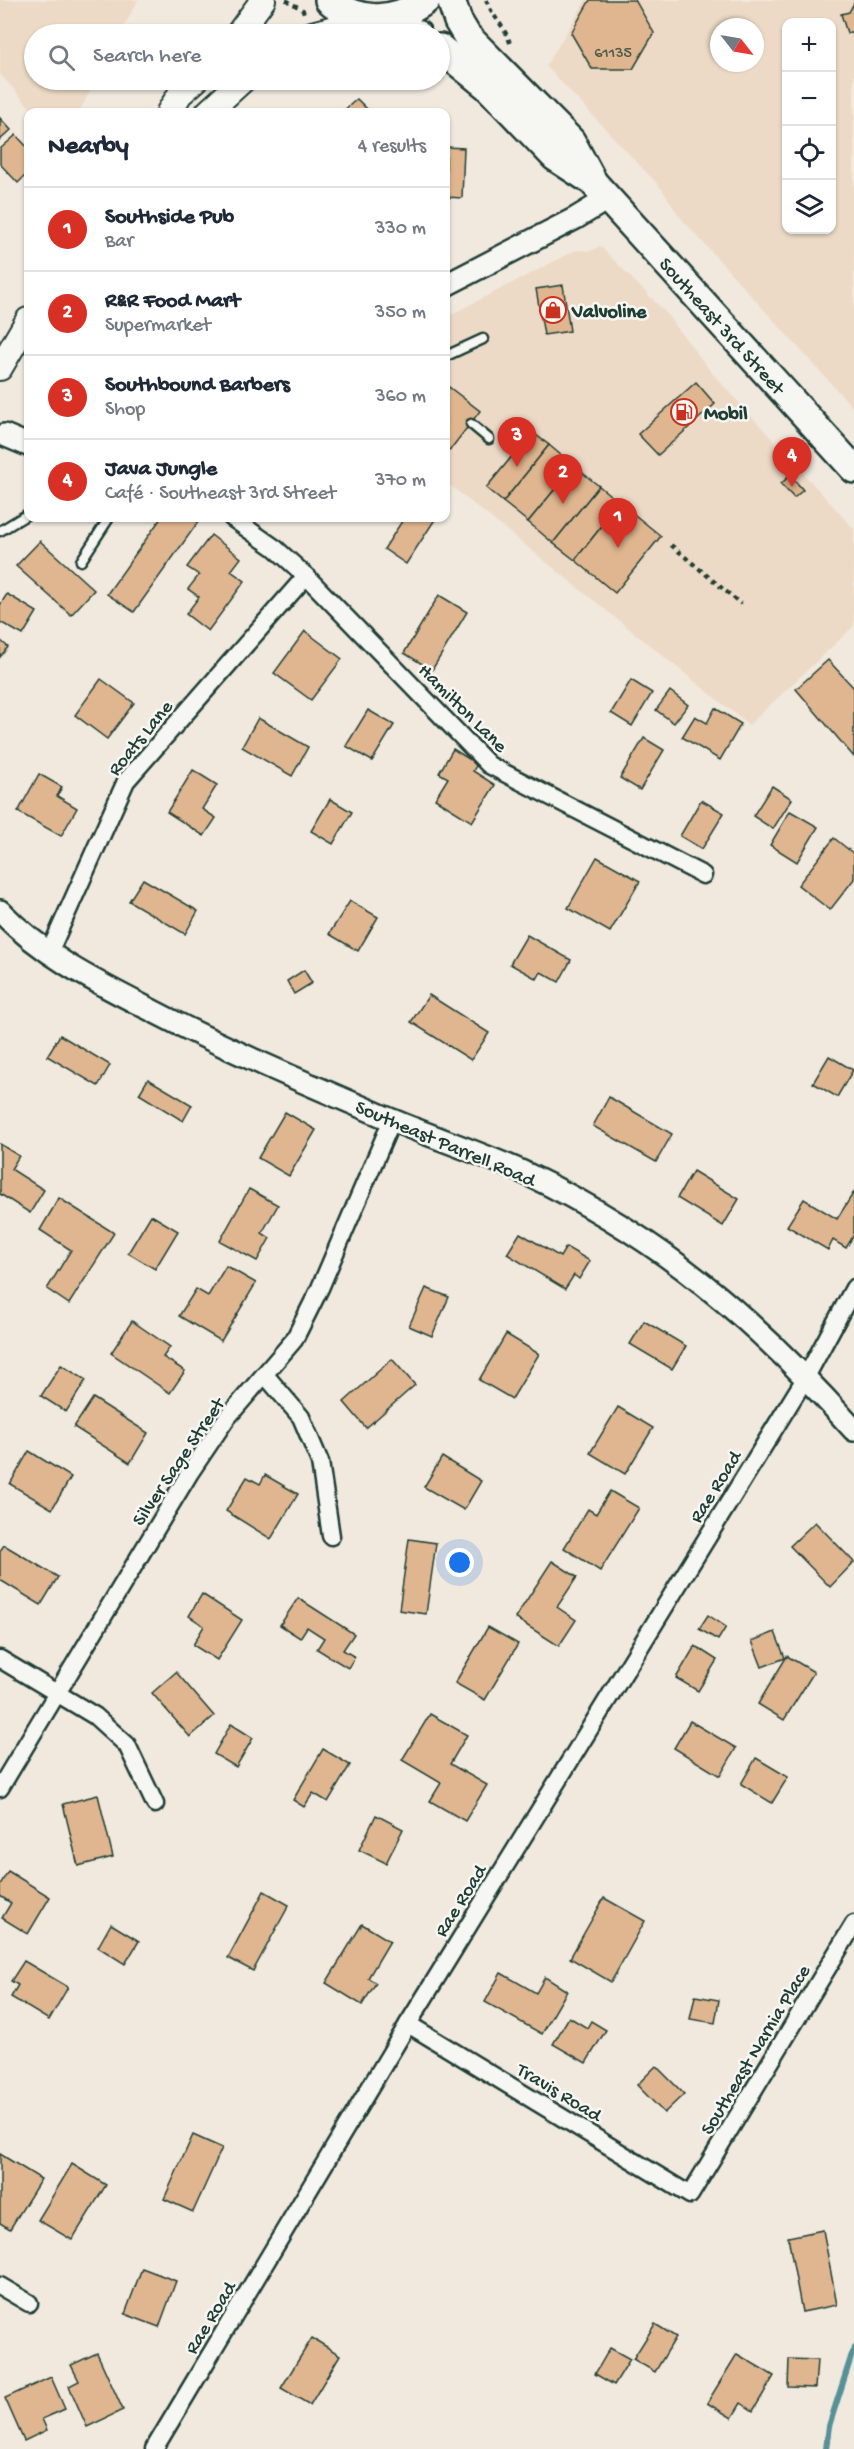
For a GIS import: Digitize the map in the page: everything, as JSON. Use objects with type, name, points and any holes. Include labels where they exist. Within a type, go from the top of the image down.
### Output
[{"type":"main road","points":[[245,24],[263,0]]},
{"type":"main road","points":[[329,0],[344,10],[393,24]]},
{"type":"main road","points":[[326,24],[378,18],[412,9],[426,0]]},
{"type":"main road","name":"Southeast 3rd Street","points":[[451,0],[458,21],[467,36],[571,141],[601,190],[854,469]]},
{"type":"main road","name":"Southeast 3rd Street","points":[[450,56],[487,86],[555,157],[601,190]]},
{"type":"main road","points":[[171,108],[185,90]]},
{"type":"main road","points":[[212,108],[232,90]]},
{"type":"main road","points":[[0,368],[24,327]]},
{"type":"street","points":[[450,283],[576,218],[601,190]]},
{"type":"street","points":[[2,434],[24,443]]},
{"type":"street","name":"Hamilton Lane","points":[[238,522],[275,548],[306,576],[489,765],[703,875]]},
{"type":"street","name":"Roats Lane","points":[[49,953],[126,781],[306,576]]},
{"type":"street","name":"Southeast Parrell Road","points":[[0,911],[49,953],[99,984],[190,1030],[392,1120],[528,1175],[616,1221],[685,1268],[760,1332],[806,1377],[854,1430]]},
{"type":"street","name":"Silver Sage Street","points":[[0,1788],[189,1474],[226,1419],[266,1376],[294,1340],[320,1288],[392,1120]]},
{"type":"street","name":"Rae Road","points":[[154,2449],[408,2024],[806,1377],[854,1288]]},
{"type":"street","points":[[266,1376],[301,1417],[320,1462],[331,1536]]},
{"type":"street","points":[[0,1659],[95,1716],[127,1744],[155,1804]]},
{"type":"street","name":"Southeast Narnia Place","points":[[690,2195],[854,1924]]},
{"type":"street","name":"Travis Road","points":[[408,2024],[690,2195]]},
{"type":"street","points":[[0,2286],[29,2303]]},
{"type":"lane","points":[[450,354],[483,339]]},
{"type":"lane","points":[[471,424],[489,439]]},
{"type":"lane","points":[[0,531],[24,516]]},
{"type":"lane","points":[[81,561],[106,522]]},
{"type":"path","points":[[286,0],[303,10],[308,24]]},
{"type":"path","points":[[486,0],[497,22],[507,31],[511,48]]},
{"type":"path","points":[[671,545],[741,604]]},
{"type":"shaded area","points":[[0,0],[138,0],[125,24],[24,24],[24,90],[91,90],[81,108],[30,108],[0,74]]},
{"type":"shaded area","points":[[586,0],[854,0],[854,409],[679,216],[662,189],[546,66]]},
{"type":"shaded area","points":[[600,246],[665,312],[712,373],[854,529],[854,626],[749,725],[450,485],[450,315],[576,250],[591,251]]},
{"type":"building","points":[[590,0],[635,0],[654,33],[633,69],[592,69],[571,33]]},
{"type":"building","points":[[854,3],[854,31],[847,33],[841,14],[849,12]]},
{"type":"building","points":[[357,99],[366,108],[347,108]]},
{"type":"building","points":[[0,118],[11,130],[0,140]]},
{"type":"building","points":[[16,135],[24,144],[24,177],[18,183],[0,164],[0,149]]},
{"type":"building","points":[[450,147],[464,148],[462,198],[450,197]]},
{"type":"building","name":"Valvoline","points":[[563,285],[570,331],[544,335],[536,289]]},
{"type":"building","name":"Mobil","points":[[696,382],[715,404],[658,455],[638,434]]},
{"type":"building","points":[[450,388],[480,411],[450,450]]},
{"type":"building","points":[[532,432],[549,445],[503,502],[486,488]]},
{"type":"building","points":[[549,445],[574,466],[528,522],[503,502]]},
{"type":"building","points":[[574,466],[599,486],[553,543],[528,522]]},
{"type":"building","points":[[790,475],[803,490],[794,498],[781,484]]},
{"type":"building","points":[[599,486],[620,503],[575,560],[553,543]]},
{"type":"building","points":[[620,503],[661,536],[615,593],[575,560]]},
{"type":"building","points":[[158,522],[198,522],[134,612],[107,594]]},
{"type":"building","points":[[401,522],[433,522],[406,564],[384,549]]},
{"type":"building","points":[[211,535],[241,558],[231,571],[245,581],[208,631],[186,614],[199,597],[188,589],[199,575],[187,567]]},
{"type":"building","points":[[40,541],[94,590],[71,615],[16,566]]},
{"type":"building","points":[[7,594],[37,612],[23,635],[0,622],[0,605]]},
{"type":"building","points":[[439,595],[467,612],[432,670],[404,653]]},
{"type":"building","points":[[305,631],[342,659],[311,700],[274,673]]},
{"type":"building","points":[[0,640],[8,647],[0,657]]},
{"type":"building","points":[[828,660],[854,688],[854,757],[796,689]]},
{"type":"building","points":[[101,679],[134,703],[107,739],[75,715]]},
{"type":"building","points":[[631,680],[652,693],[632,726],[611,713]]},
{"type":"building","points":[[670,691],[688,705],[674,723],[656,710]]},
{"type":"building","points":[[715,708],[741,724],[720,760],[682,737],[695,716],[707,723]]},
{"type":"building","points":[[368,710],[394,725],[372,761],[346,746]]},
{"type":"building","points":[[258,718],[308,747],[292,776],[242,747]]},
{"type":"building","points":[[644,738],[664,750],[640,790],[620,778]]},
{"type":"building","points":[[453,749],[477,764],[473,771],[495,785],[472,822],[435,799],[448,778],[439,773]]},
{"type":"building","points":[[193,770],[217,785],[202,809],[216,818],[204,836],[167,812]]},
{"type":"building","points":[[39,774],[62,787],[57,796],[77,808],[61,836],[18,812]]},
{"type":"building","points":[[772,786],[792,799],[773,829],[753,816]]},
{"type":"building","points":[[330,799],[352,812],[333,844],[311,831]]},
{"type":"building","points":[[701,800],[724,813],[702,849],[680,836]]},
{"type":"building","points":[[790,811],[818,827],[797,862],[770,845]]},
{"type":"building","points":[[834,838],[854,854],[854,879],[830,910],[798,885]]},
{"type":"building","points":[[597,857],[640,881],[610,932],[568,908]]},
{"type":"building","points":[[143,879],[198,911],[185,934],[129,901]]},
{"type":"building","points":[[350,901],[378,917],[358,951],[329,934]]},
{"type":"building","points":[[527,935],[571,960],[559,982],[541,972],[537,979],[510,964]]},
{"type":"building","points":[[304,970],[312,983],[294,994],[287,981]]},
{"type":"building","points":[[429,995],[489,1033],[471,1060],[411,1022]]},
{"type":"building","points":[[60,1035],[110,1065],[98,1086],[47,1056]]},
{"type":"building","points":[[829,1056],[853,1070],[837,1097],[813,1083]]},
{"type":"building","points":[[148,1079],[192,1105],[183,1121],[139,1094]]},
{"type":"building","points":[[609,1097],[672,1134],[656,1162],[593,1126]]},
{"type":"building","points":[[285,1112],[316,1130],[289,1176],[258,1158]]},
{"type":"building","points":[[0,1144],[19,1156],[11,1169],[44,1190],[30,1213],[0,1194]]},
{"type":"building","points":[[693,1171],[739,1199],[723,1226],[677,1198]]},
{"type":"building","points":[[249,1189],[278,1205],[262,1233],[270,1238],[257,1261],[220,1241]]},
{"type":"building","points":[[854,1192],[854,1235],[846,1248],[833,1240],[828,1250],[787,1226],[804,1199],[837,1219]]},
{"type":"building","points":[[59,1198],[114,1233],[69,1304],[47,1289],[71,1250],[40,1230]]},
{"type":"building","points":[[151,1215],[178,1231],[155,1269],[128,1253]]},
{"type":"building","points":[[520,1233],[560,1257],[566,1247],[590,1261],[579,1279],[574,1275],[565,1289],[507,1254]]},
{"type":"building","points":[[226,1266],[256,1283],[221,1341],[179,1316],[196,1289],[208,1296]]},
{"type":"building","points":[[426,1288],[449,1297],[432,1336],[409,1326]]},
{"type":"building","points":[[132,1321],[170,1347],[163,1357],[185,1371],[170,1393],[111,1353]]},
{"type":"building","points":[[644,1321],[686,1346],[672,1369],[630,1344]]},
{"type":"building","points":[[506,1334],[539,1354],[512,1399],[479,1380]]},
{"type":"building","points":[[392,1359],[415,1385],[366,1428],[344,1402]]},
{"type":"building","points":[[61,1365],[86,1380],[66,1412],[41,1396]]},
{"type":"building","points":[[93,1398],[148,1433],[130,1463],[74,1427]]},
{"type":"building","points":[[618,1407],[653,1428],[625,1474],[590,1453]]},
{"type":"building","points":[[29,1451],[71,1477],[52,1509],[10,1484]]},
{"type":"building","points":[[442,1457],[481,1481],[464,1510],[424,1487]]},
{"type":"building","points":[[265,1475],[298,1494],[271,1539],[226,1511],[247,1477],[260,1484]]},
{"type":"building","points":[[610,1491],[639,1508],[600,1571],[564,1548],[588,1509],[596,1514]]},
{"type":"building","points":[[815,1522],[854,1562],[830,1587],[790,1546]]},
{"type":"building","points":[[409,1539],[436,1543],[426,1614],[399,1610]]},
{"type":"building","points":[[4,1545],[58,1577],[41,1605],[0,1580],[0,1551]]},
{"type":"building","points":[[552,1561],[577,1577],[557,1607],[576,1620],[559,1646],[515,1618]]},
{"type":"building","points":[[202,1594],[242,1620],[217,1660],[193,1645],[204,1626],[189,1616]]},
{"type":"building","points":[[298,1598],[354,1634],[343,1650],[355,1657],[348,1668],[317,1649],[324,1638],[307,1627],[300,1638],[280,1625]]},
{"type":"building","points":[[708,1615],[726,1627],[718,1640],[699,1629]]},
{"type":"building","points":[[488,1627],[518,1644],[485,1700],[455,1683]]},
{"type":"building","points":[[775,1632],[785,1658],[762,1667],[752,1641]]},
{"type":"building","points":[[695,1646],[717,1660],[698,1691],[676,1678]]},
{"type":"building","points":[[787,1656],[814,1672],[784,1720],[758,1704]]},
{"type":"building","points":[[176,1672],[214,1716],[190,1737],[152,1693]]},
{"type":"building","points":[[430,1714],[467,1735],[450,1764],[487,1785],[465,1821],[430,1801],[441,1783],[402,1760]]},
{"type":"building","points":[[690,1721],[736,1748],[720,1776],[674,1748]]},
{"type":"building","points":[[231,1724],[253,1738],[236,1767],[214,1754]]},
{"type":"building","points":[[323,1749],[350,1765],[328,1802],[313,1793],[304,1807],[293,1800]]},
{"type":"building","points":[[756,1758],[788,1777],[772,1803],[741,1784]]},
{"type":"building","points":[[98,1795],[113,1857],[78,1866],[63,1804]]},
{"type":"building","points":[[376,1815],[403,1829],[386,1863],[359,1850]]},
{"type":"building","points":[[8,1871],[50,1897],[28,1934],[2,1918],[11,1903],[0,1896],[0,1885]]},
{"type":"building","points":[[264,1891],[289,1905],[253,1971],[228,1958]]},
{"type":"building","points":[[604,1898],[645,1921],[611,1982],[570,1958]]},
{"type":"building","points":[[111,1924],[139,1941],[125,1964],[98,1947]]},
{"type":"building","points":[[362,1924],[390,1941],[368,1978],[376,1983],[362,2005],[326,1983]]},
{"type":"building","points":[[24,1961],[68,1987],[49,2020],[11,1997],[18,1985],[11,1981]]},
{"type":"building","points":[[501,1973],[536,1993],[545,1977],[567,1991],[542,2034],[485,2002]]},
{"type":"building","points":[[695,1996],[719,2000],[715,2023],[690,2019]]},
{"type":"building","points":[[569,2017],[587,2028],[591,2021],[606,2030],[586,2063],[553,2044]]},
{"type":"building","points":[[656,2066],[684,2094],[664,2113],[637,2085]]},
{"type":"building","points":[[193,2135],[222,2148],[193,2212],[164,2199]]},
{"type":"building","points":[[0,2154],[41,2179],[10,2229],[0,2223]]},
{"type":"building","points":[[72,2164],[106,2185],[72,2240],[38,2220]]},
{"type":"building","points":[[823,2230],[837,2305],[802,2312],[788,2237]]},
{"type":"building","points":[[142,2268],[176,2281],[159,2327],[125,2314]]},
{"type":"building","points":[[655,2324],[676,2337],[655,2372],[633,2359]]},
{"type":"building","points":[[312,2338],[340,2355],[310,2405],[281,2388]]},
{"type":"building","points":[[610,2348],[630,2359],[614,2385],[595,2374]]},
{"type":"building","points":[[97,2353],[123,2410],[87,2427],[69,2386],[79,2381],[71,2365]]},
{"type":"building","points":[[737,2354],[774,2376],[753,2411],[741,2403],[732,2418],[707,2403]]},
{"type":"building","points":[[789,2359],[817,2360],[815,2388],[788,2387]]},
{"type":"building","points":[[51,2377],[65,2409],[42,2419],[47,2430],[24,2441],[5,2398]]},
{"type":"waterway","points":[[826,2449],[829,2426],[854,2348]]},
{"type":"place","name":"Valvoline","points":[[553,310]]},
{"type":"place","name":"Mobil","points":[[684,412]]},
{"type":"place","name":"Southbound Barbers","points":[[517,467]]},
{"type":"place","name":"Java Jungle","points":[[792,487]]},
{"type":"place","name":"R&R Food Mart","points":[[563,504]]},
{"type":"place","name":"Southside Pub","points":[[618,548]]}]
